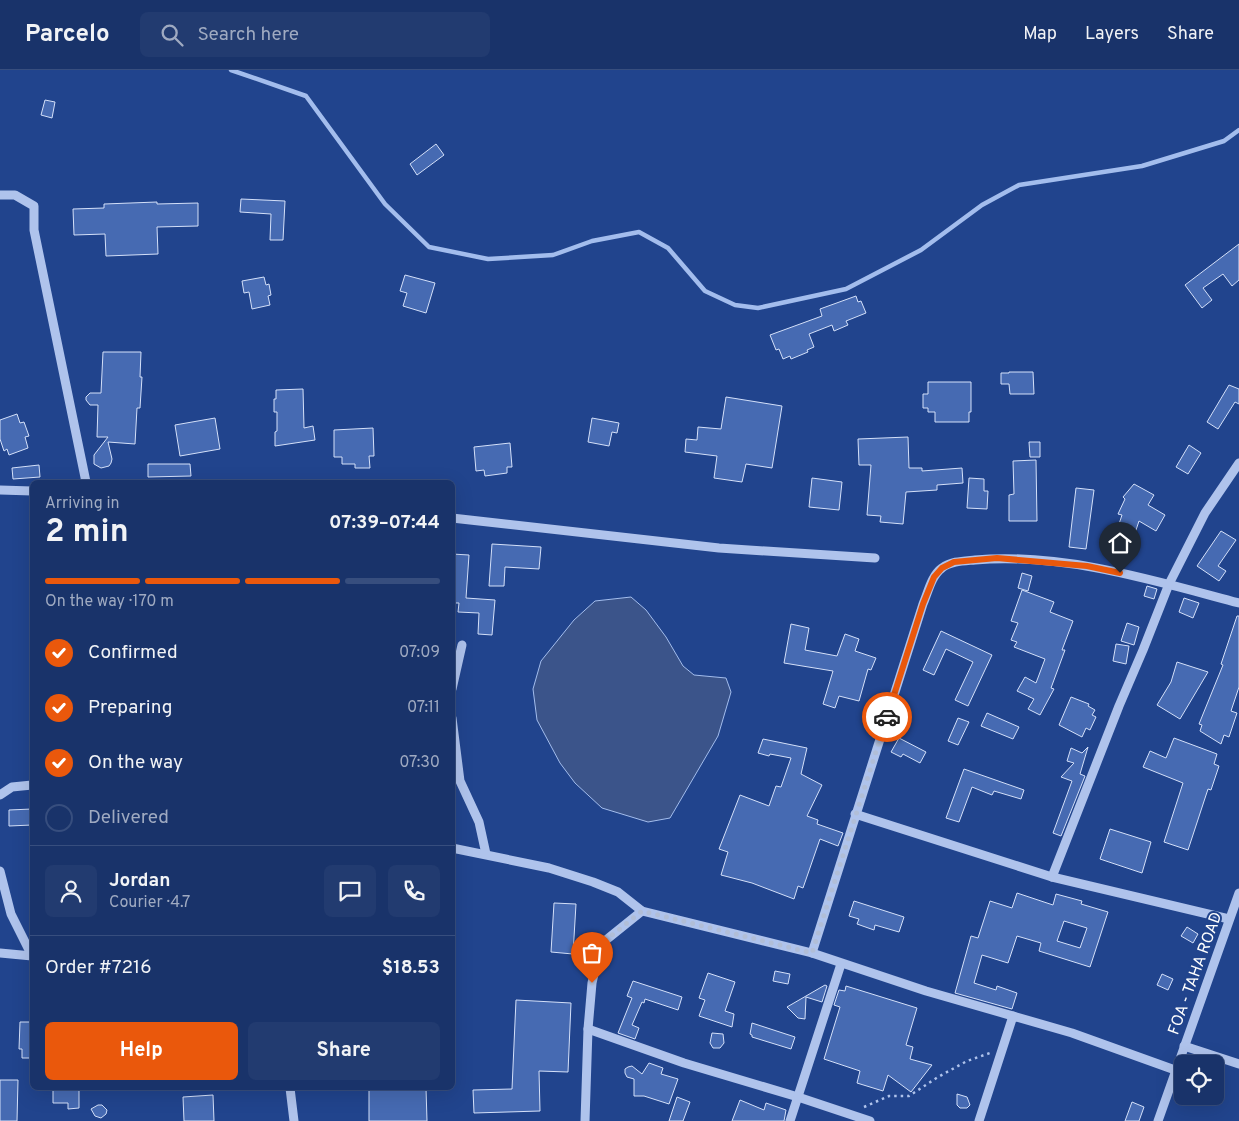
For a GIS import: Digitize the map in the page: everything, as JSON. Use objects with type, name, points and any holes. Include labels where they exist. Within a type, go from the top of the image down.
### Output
[{"type":"street","points":[[0,195],[15,195],[34,206],[34,230],[86,480]]},
{"type":"street","points":[[1052,877],[1169,584],[1205,513],[1239,463]]},
{"type":"street","points":[[0,490],[30,491]]},
{"type":"street","points":[[455,518],[719,548],[874,558]]},
{"type":"street","points":[[812,953],[923,604],[934,577],[942,568],[954,562],[997,558],[1087,566],[1169,584],[1239,603]]},
{"type":"street","points":[[455,676],[462,646]]},
{"type":"street","points":[[455,742],[460,782],[479,822],[486,854]]},
{"type":"street","points":[[0,795],[12,787],[30,785]]},
{"type":"street","points":[[855,814],[1052,877],[1229,919]]},
{"type":"street","points":[[455,849],[549,868],[594,882],[618,892],[642,911],[812,953],[926,991],[1072,1033],[1174,1070]]},
{"type":"street","points":[[0,871],[4,898],[30,952]]},
{"type":"street","name":"FOA - TAHA ROAD","points":[[1181,1055],[1239,893]]},
{"type":"street","points":[[585,1121],[588,1029],[592,983],[599,952],[606,940],[642,911]]},
{"type":"street","points":[[0,953],[30,956]]},
{"type":"street","points":[[790,1121],[841,964]]},
{"type":"street","points":[[979,1121],[1013,1016]]},
{"type":"street","points":[[588,1029],[684,1063],[870,1121]]},
{"type":"street","points":[[1184,1046],[1239,1064]]},
{"type":"street","name":"FOA - TAHA ROAD","points":[[1158,1121],[1174,1073]]},
{"type":"street","points":[[290,1090],[294,1121]]},
{"type":"path","points":[[850,1114],[890,1096],[910,1096],[938,1077],[967,1061],[1002,1049]]},
{"type":"water","points":[[631,597],[646,610],[666,637],[683,666],[694,675],[726,678],[731,692],[718,736],[670,818],[648,822],[602,808],[575,783],[560,763],[537,720],[533,689],[541,661],[574,620],[595,601]]},
{"type":"building","points":[[45,100],[55,102],[52,118],[41,115]]},
{"type":"building","points":[[436,144],[444,155],[417,175],[410,164]]},
{"type":"building","points":[[241,199],[285,201],[283,240],[270,240],[271,214],[240,212]]},
{"type":"building","points":[[157,202],[157,204],[198,203],[198,226],[157,227],[158,254],[106,256],[105,234],[74,235],[73,209],[104,208],[104,204]]},
{"type":"building","points":[[1239,244],[1239,280],[1232,286],[1223,274],[1203,288],[1212,300],[1202,308],[1185,285]]},
{"type":"building","points":[[405,275],[435,283],[426,313],[403,306],[407,293],[400,291]]},
{"type":"building","points":[[264,277],[266,285],[269,284],[271,295],[268,296],[270,305],[252,309],[249,292],[244,293],[242,281]]},
{"type":"building","points":[[856,296],[858,302],[861,301],[866,313],[846,321],[848,325],[834,331],[832,325],[809,334],[814,347],[807,350],[808,352],[791,359],[790,356],[783,359],[779,349],[776,350],[770,335],[822,316],[820,309]]},
{"type":"building","points":[[103,352],[141,352],[140,377],[142,377],[140,408],[137,408],[135,444],[108,442],[112,459],[111,463],[109,466],[101,468],[94,464],[94,455],[108,437],[97,437],[98,405],[90,405],[86,397],[90,393],[101,393]]},
{"type":"building","points":[[1033,372],[1034,394],[1010,394],[1009,384],[1001,384],[1001,373]]},
{"type":"building","points":[[928,382],[971,382],[969,422],[935,422],[935,412],[928,412],[928,408],[923,408],[923,394],[928,394]]},
{"type":"building","points":[[1229,385],[1239,389],[1239,404],[1235,402],[1218,429],[1207,422]]},
{"type":"building","points":[[303,389],[304,428],[313,426],[315,440],[275,446],[277,412],[274,412],[274,399],[276,399],[276,390]]},
{"type":"building","points":[[726,397],[782,406],[772,468],[746,464],[742,482],[714,478],[717,456],[685,452],[686,439],[697,440],[698,427],[721,429]]},
{"type":"building","points":[[17,414],[20,423],[24,422],[29,436],[25,437],[28,448],[9,455],[7,449],[4,451],[0,439],[0,420]]},
{"type":"building","points":[[215,418],[220,449],[180,456],[175,425]]},
{"type":"building","points":[[592,418],[619,423],[617,433],[612,432],[609,446],[588,442]]},
{"type":"building","points":[[373,428],[374,456],[369,456],[370,468],[355,468],[355,464],[342,464],[342,457],[334,457],[334,430]]},
{"type":"building","points":[[908,437],[909,468],[922,468],[922,471],[962,468],[963,483],[937,485],[937,490],[906,492],[903,524],[880,522],[881,516],[867,515],[871,465],[859,465],[858,439]]},
{"type":"building","points":[[1029,442],[1040,442],[1040,457],[1030,457]]},
{"type":"building","points":[[510,443],[512,467],[507,467],[507,473],[485,476],[484,470],[476,471],[474,447]]},
{"type":"building","points":[[1189,445],[1201,453],[1188,474],[1176,467]]},
{"type":"building","points":[[1036,460],[1037,521],[1009,521],[1009,495],[1014,494],[1013,461]]},
{"type":"building","points":[[148,464],[190,464],[191,476],[148,477]]},
{"type":"building","points":[[39,465],[40,477],[13,479],[12,468]]},
{"type":"building","points":[[812,478],[842,482],[839,510],[809,507]]},
{"type":"building","points":[[969,478],[984,479],[984,491],[988,491],[987,509],[967,508]]},
{"type":"building","points":[[1134,484],[1154,495],[1148,505],[1165,515],[1156,531],[1139,521],[1126,560],[1109,554],[1122,515],[1118,514],[1125,499],[1123,497]]},
{"type":"building","points":[[1076,488],[1094,490],[1086,549],[1069,547]]},
{"type":"building","points":[[1221,531],[1236,540],[1218,566],[1226,571],[1219,581],[1197,566]]},
{"type":"building","points":[[492,544],[541,547],[539,569],[505,567],[504,586],[489,586]]},
{"type":"building","points":[[455,554],[469,555],[466,598],[495,600],[492,635],[478,634],[479,613],[458,612],[459,603],[455,603]]},
{"type":"building","points":[[1022,573],[1032,576],[1028,591],[1018,588]]},
{"type":"building","points":[[1147,586],[1157,589],[1154,599],[1144,596]]},
{"type":"building","points":[[1022,590],[1054,602],[1050,612],[1073,621],[1051,688],[1054,689],[1040,715],[1028,709],[1034,699],[1017,691],[1025,677],[1036,683],[1045,659],[1014,647],[1017,642],[1011,640],[1018,623],[1011,621]]},
{"type":"building","points":[[1184,598],[1199,603],[1193,618],[1179,612]]},
{"type":"building","points":[[1237,616],[1239,616],[1239,687],[1231,711],[1237,713],[1229,737],[1224,735],[1221,744],[1200,731],[1202,725],[1199,724],[1223,665],[1221,664]]},
{"type":"building","points":[[1127,623],[1139,627],[1134,645],[1121,641]]},
{"type":"building","points":[[791,624],[809,628],[805,650],[837,656],[845,634],[859,639],[855,651],[876,658],[871,670],[868,669],[859,701],[839,696],[835,708],[823,704],[833,671],[784,663]]},
{"type":"building","points":[[941,631],[992,655],[968,706],[955,700],[973,662],[946,649],[934,675],[923,670]]},
{"type":"building","points":[[1116,644],[1129,646],[1126,664],[1113,661]]},
{"type":"building","points":[[1177,662],[1208,672],[1180,719],[1157,705],[1171,682]]},
{"type":"building","points":[[1071,697],[1089,704],[1088,706],[1095,710],[1092,715],[1096,717],[1090,730],[1086,728],[1082,737],[1059,725]]},
{"type":"building","points":[[987,713],[1019,727],[1013,739],[981,726]]},
{"type":"building","points":[[958,718],[969,722],[958,745],[948,741]]},
{"type":"building","points":[[899,738],[926,752],[920,763],[903,754],[901,757],[891,752]]},
{"type":"building","points":[[1174,738],[1217,754],[1214,764],[1219,766],[1211,790],[1208,789],[1188,850],[1164,842],[1183,783],[1143,767],[1150,751],[1166,758]]},
{"type":"building","points":[[763,739],[807,748],[801,774],[822,785],[807,816],[818,820],[817,824],[843,833],[838,846],[820,839],[803,888],[798,886],[794,899],[752,883],[721,875],[728,852],[719,849],[740,795],[769,806],[776,786],[781,787],[791,758],[758,753]]},
{"type":"building","points":[[1088,747],[1080,774],[1085,776],[1061,836],[1053,833],[1072,781],[1061,777],[1074,763],[1067,761],[1071,748],[1082,753]]},
{"type":"building","points":[[964,769],[1024,790],[1021,799],[994,791],[992,795],[972,787],[959,822],[946,818]]},
{"type":"building","points":[[30,809],[30,825],[9,826],[9,810]]},
{"type":"building","points":[[1110,829],[1151,842],[1142,873],[1100,859]]},
{"type":"building","points":[[1017,893],[1053,905],[1056,894],[1082,901],[1081,904],[1108,912],[1090,967],[1039,951],[1041,943],[1017,936],[1008,963],[982,955],[974,983],[996,990],[997,986],[1017,993],[1012,1009],[955,993],[971,936],[978,938],[990,901],[1012,908]],"holes":[[[1064,921],[1087,928],[1080,948],[1057,941]]]},
{"type":"building","points":[[854,901],[904,917],[899,932],[875,925],[874,930],[857,924],[859,919],[849,916]]},
{"type":"building","points":[[554,903],[576,904],[573,954],[551,952]]},
{"type":"building","points":[[1187,927],[1198,934],[1193,943],[1181,936]]},
{"type":"building","points":[[775,971],[790,974],[788,984],[773,981]]},
{"type":"building","points":[[708,973],[735,982],[725,1011],[734,1014],[732,1027],[699,1016],[705,1000],[699,998]]},
{"type":"building","points":[[1162,974],[1173,979],[1168,990],[1157,985]]},
{"type":"building","points":[[633,981],[682,997],[678,1010],[645,999],[632,1025],[639,1028],[635,1039],[618,1033],[632,998],[627,996]]},
{"type":"building","points":[[825,985],[827,986],[822,1002],[806,997],[805,1019],[798,1018],[787,1007]]},
{"type":"building","points":[[846,986],[917,1008],[906,1045],[913,1047],[910,1059],[932,1065],[911,1092],[888,1075],[883,1091],[857,1083],[860,1071],[824,1059],[840,1007],[834,1005],[839,990],[845,991]]},
{"type":"building","points":[[516,1000],[571,1003],[568,1072],[539,1071],[540,1111],[474,1113],[473,1090],[512,1089]]},
{"type":"building","points":[[20,1022],[30,1022],[30,1058],[22,1058],[22,1049],[19,1049]]},
{"type":"building","points":[[752,1023],[795,1037],[791,1049],[752,1037],[750,1034]]},
{"type":"building","points":[[712,1033],[723,1034],[724,1043],[720,1048],[713,1048],[710,1043]]},
{"type":"building","points":[[649,1063],[663,1068],[661,1074],[678,1079],[669,1104],[644,1096],[634,1096],[634,1079],[627,1077],[625,1069],[632,1066],[642,1074]]},
{"type":"building","points":[[0,1080],[18,1080],[17,1121],[0,1121]]},
{"type":"building","points":[[53,1090],[79,1090],[79,1108],[68,1109],[68,1103],[53,1103]]},
{"type":"building","points":[[369,1090],[426,1090],[427,1121],[369,1121]]},
{"type":"building","points":[[957,1094],[967,1097],[970,1105],[967,1108],[960,1108],[957,1105]]},
{"type":"building","points":[[213,1095],[214,1121],[184,1121],[183,1097]]},
{"type":"building","points":[[677,1097],[690,1102],[683,1121],[669,1121]]},
{"type":"building","points":[[740,1100],[764,1110],[766,1103],[786,1110],[784,1121],[732,1121]]},
{"type":"building","points":[[1132,1102],[1144,1107],[1139,1121],[1125,1121]]},
{"type":"building","points":[[102,1105],[107,1110],[106,1114],[101,1118],[95,1116],[91,1109]]},
{"type":"waterway","points":[[231,70],[306,96],[385,204],[429,247],[488,259],[553,255],[592,241],[639,232],[668,248],[705,291],[735,305],[758,308],[846,289],[921,250],[982,205],[1019,185],[1142,166],[1224,141],[1239,130]]},
{"type":"way so far","points":[[592,983],[599,952],[606,940],[642,911],[812,953],[887,717]]},
{"type":"route","points":[[887,717],[923,604],[934,577],[942,568],[954,562],[997,558],[1087,566],[1120,573]]}]
